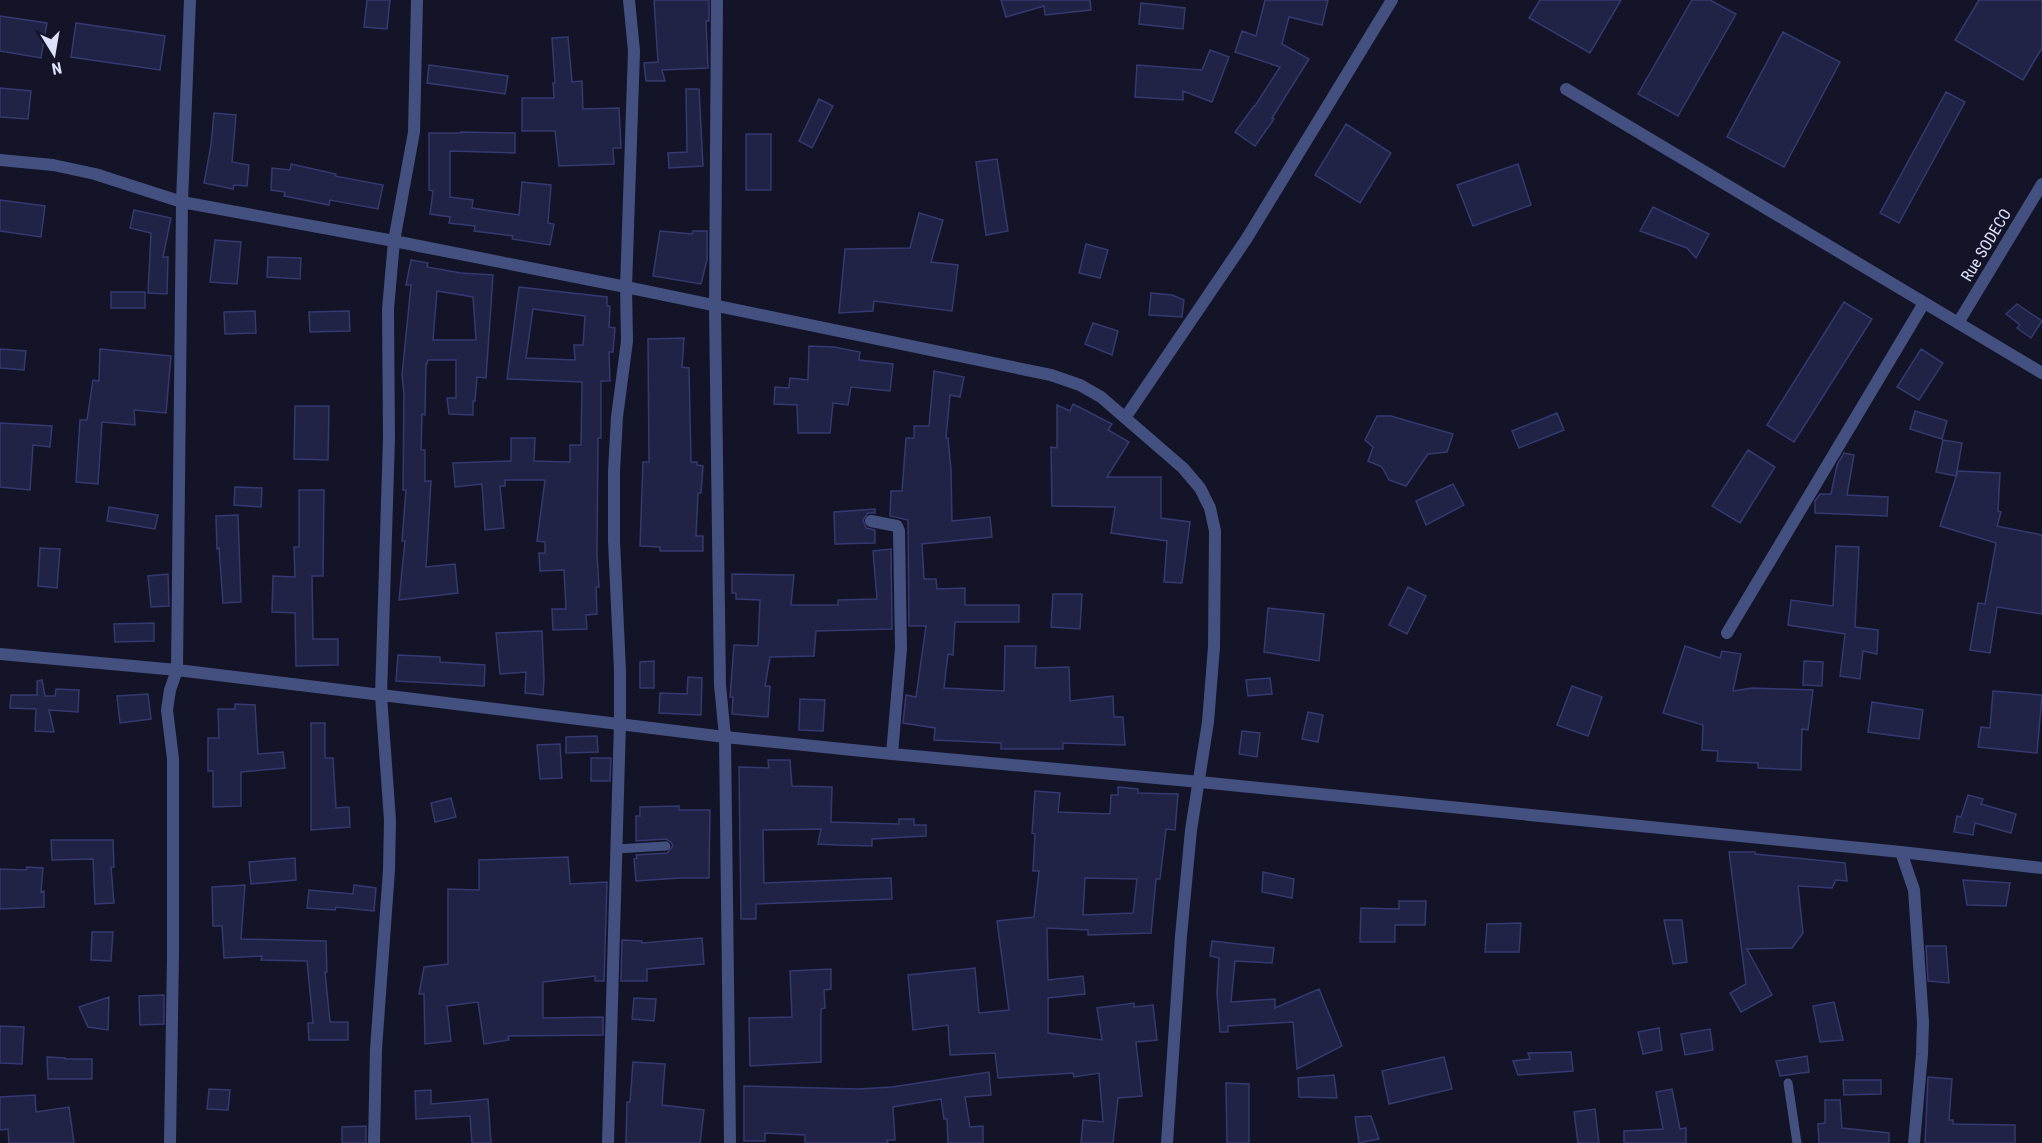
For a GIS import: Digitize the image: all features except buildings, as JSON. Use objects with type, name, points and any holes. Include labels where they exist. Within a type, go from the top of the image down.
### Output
[{"type":"street","points":[[170,1143],[173,759],[167,710],[170,690],[177,670],[182,202],[190,0]]},
{"type":"street","points":[[374,1143],[376,1049],[389,870],[390,820],[381,696],[389,438],[388,309],[394,241],[414,132],[417,0]]},
{"type":"street","points":[[608,1143],[620,723],[614,482],[617,417],[627,341],[626,287],[634,51],[629,0]]},
{"type":"street","points":[[717,0],[716,307],[720,685],[725,737],[730,1143]]},
{"type":"street","points":[[1125,418],[1247,238],[1392,0]]},
{"type":"street","points":[[1566,89],[2042,373]]},
{"type":"street","points":[[0,160],[53,165],[94,174],[182,202],[626,287],[1051,375],[1080,385],[1101,397],[1183,468],[1200,488],[1209,508],[1215,531],[1214,647],[1207,737],[1191,830],[1167,1143]]},
{"type":"street","name":"Rue SODECO","points":[[1958,323],[2042,184]]},
{"type":"street","points":[[1727,633],[1924,303]]},
{"type":"street","points":[[871,521],[893,524],[899,531],[901,649],[892,754]]},
{"type":"street","points":[[0,654],[177,670],[725,737],[1200,782],[2042,868]]},
{"type":"street","points":[[1901,852],[1914,890],[1923,1022],[1914,1143]]},
{"type":"lane","points":[[616,849],[666,846]]},
{"type":"lane","points":[[1788,1083],[1797,1143]]}]
